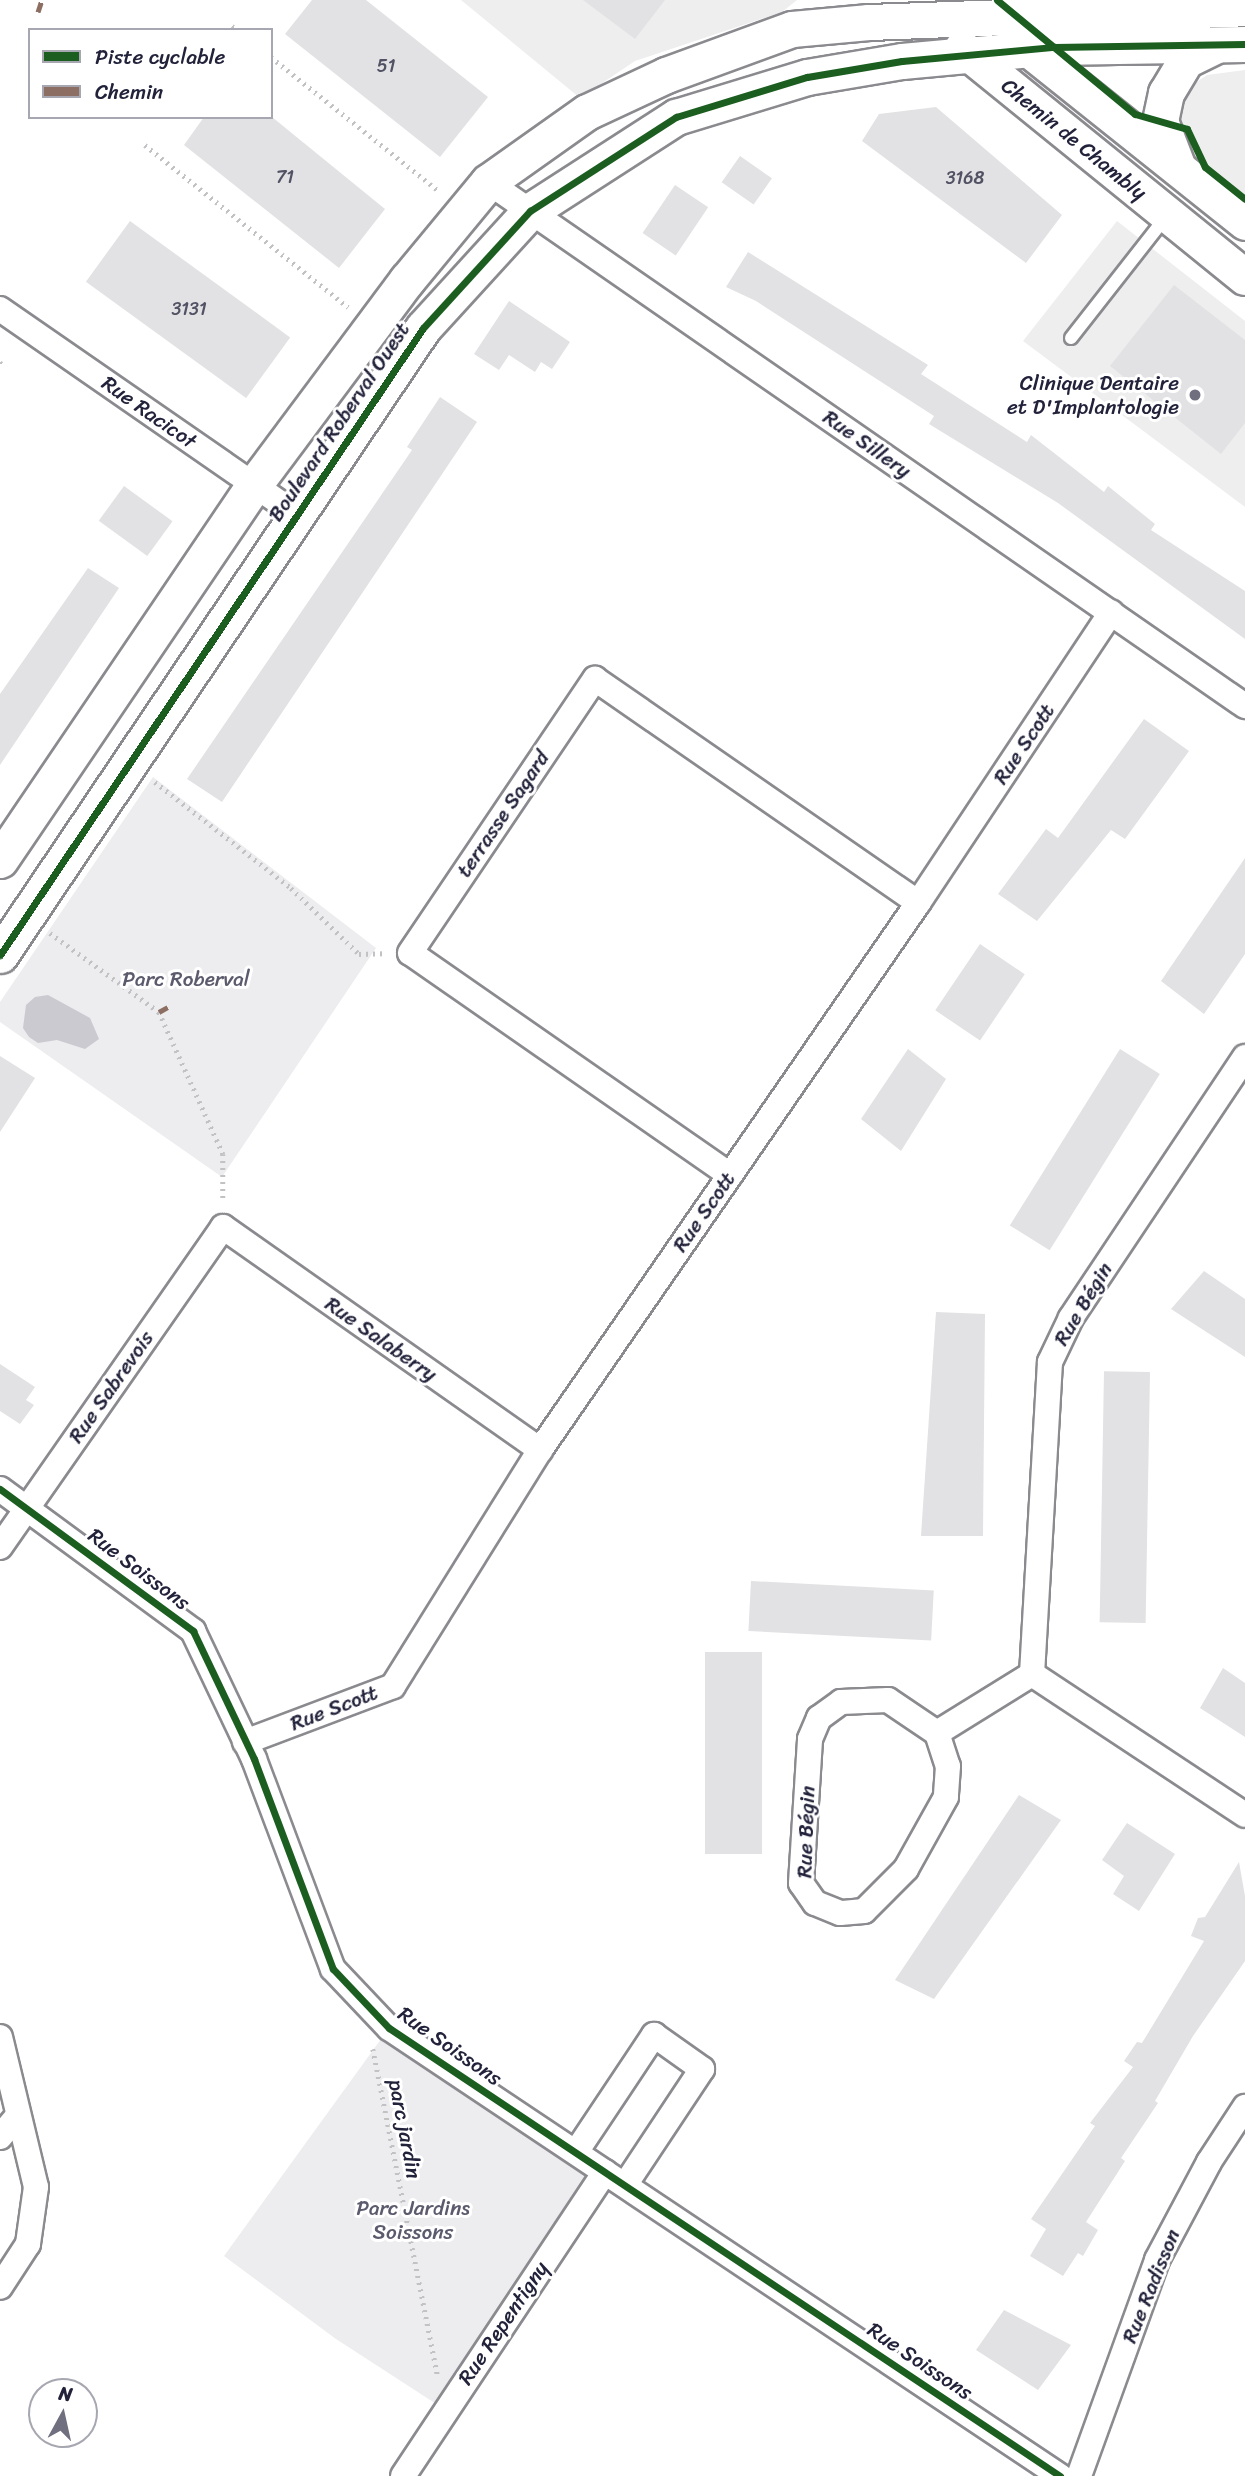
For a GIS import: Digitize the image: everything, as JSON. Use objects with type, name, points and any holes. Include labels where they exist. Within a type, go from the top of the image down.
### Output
[{"type":"street","points":[[792,29],[815,0]]},
{"type":"street","name":"Boulevard Roberval Ouest","points":[[0,860],[254,485],[407,280],[488,182],[587,112],[666,75],[792,29],[916,10],[1245,8]]},
{"type":"street","name":"Chemin de Chambly","points":[[978,9],[1245,222]]},
{"type":"street","name":"Chemin de Chambly","points":[[916,10],[1245,277]]},
{"type":"street","points":[[1178,168],[1160,121],[1166,93],[1186,60],[1231,44]]},
{"type":"street","name":"Boulevard Roberval Ouest","points":[[0,955],[423,328],[530,211],[676,117],[807,77],[969,54],[1231,44]]},
{"type":"street","name":"Rue Sillery","points":[[488,182],[1245,706]]},
{"type":"street","name":"Rue Racicot","points":[[0,310],[298,515]]},
{"type":"street","name":"Rue Scott","points":[[246,1742],[393,1686],[540,1450],[918,903],[1111,612]]},
{"type":"street","name":"terrasse Sagard","points":[[410,953],[595,679],[918,903]]},
{"type":"street","points":[[410,953],[730,1175]]},
{"type":"street","name":"Rue Bégin","points":[[1032,1674],[1050,1362],[1071,1318],[1245,1057]]},
{"type":"street","name":"Rue Salaberry","points":[[223,1227],[540,1450]]},
{"type":"street","name":"Rue Sabrevois","points":[[0,1547],[223,1227]]},
{"type":"street","name":"Rue Soissons","points":[[0,1489],[28,1506],[193,1632],[246,1742],[333,1969],[383,2022],[1060,2476]]},
{"type":"street","points":[[937,1733],[1032,1674],[1245,1815]]},
{"type":"street","name":"Rue Bégin","points":[[888,1700],[937,1733],[948,1766],[946,1797],[906,1869],[864,1910],[840,1913],[815,1903],[801,1883],[810,1739],[819,1718],[841,1702],[888,1700]]},
{"type":"street","points":[[576,2152],[654,2035],[702,2069],[615,2179]]},
{"type":"street","points":[[0,2037],[17,2117],[36,2187],[28,2244],[0,2287]]},
{"type":"street","name":"Rue Radisson","points":[[1079,2476],[1157,2260],[1209,2162],[1245,2107]]},
{"type":"street","points":[[0,2137],[17,2117]]},
{"type":"street","name":"Rue Repentigny","points":[[403,2476],[444,2409],[615,2179]]},
{"type":"lane","points":[[1071,338],[1168,214]]},
{"type":"path","points":[[273,59],[451,200]]},
{"type":"path","points":[[145,145],[354,312]]},
{"type":"path","points":[[145,774],[291,888],[359,954],[410,953]]},
{"type":"path","points":[[42,927],[159,1012],[223,1154],[223,1227]]},
{"type":"shaded area","points":[[461,0],[797,0],[782,12],[635,61],[580,98]]},
{"type":"shaded area","points":[[1245,70],[1245,205],[1194,166],[1176,117],[1192,85],[1207,75]]},
{"type":"shaded area","points":[[1117,221],[1245,321],[1245,507],[1023,341]]},
{"type":"shaded area","points":[[48,995],[90,1018],[99,1039],[85,1049],[57,1040],[38,1043],[29,1037],[23,1028],[26,1005],[35,997]]},
{"type":"green space","name":"Parc Roberval","points":[[153,777],[376,948],[222,1177],[0,1022],[0,1002]]},
{"type":"green space","name":"Parc Jardins Soissons","points":[[389,2028],[605,2172],[444,2409],[336,2339],[224,2256]]},
{"type":"building","points":[[312,0],[366,0],[488,97],[440,157],[285,34]]},
{"type":"building","points":[[583,0],[665,0],[635,39]]},
{"type":"building","points":[[936,107],[1062,215],[1026,263],[862,141],[879,114]]},
{"type":"building","points":[[273,118],[385,209],[339,268],[184,145],[203,119]]},
{"type":"building","points":[[740,156],[772,178],[754,205],[722,182]]},
{"type":"building","points":[[675,185],[708,207],[676,255],[643,233]]},
{"type":"building","points":[[130,221],[290,337],[246,398],[86,282]]},
{"type":"building","points":[[748,252],[928,365],[921,374],[1027,442],[1031,435],[1104,492],[1108,486],[1155,524],[1151,530],[1245,591],[1245,639],[1058,503],[929,424],[934,416],[756,301],[726,287]]},
{"type":"building","name":"Clinique Dentaire et D'Implantologie","points":[[1174,285],[1245,340],[1245,423],[1221,454],[1110,366]]},
{"type":"building","points":[[509,301],[570,342],[552,369],[541,362],[535,372],[509,355],[499,370],[474,354]]},
{"type":"building","points":[[440,397],[477,422],[222,802],[187,779],[412,450],[407,447]]},
{"type":"building","points":[[124,486],[173,521],[147,556],[99,521]]},
{"type":"building","points":[[88,568],[119,588],[0,765],[0,694]]},
{"type":"building","points":[[1144,719],[1189,751],[1125,839],[1111,830],[1037,921],[998,894],[1046,829],[1058,838]]},
{"type":"building","points":[[1245,858],[1245,954],[1204,1014],[1161,981]]},
{"type":"building","points":[[980,944],[1025,974],[980,1041],[935,1010]]},
{"type":"building","points":[[908,1049],[946,1079],[901,1151],[861,1119]]},
{"type":"building","points":[[1120,1049],[1160,1074],[1050,1250],[1010,1225]]},
{"type":"building","points":[[0,1056],[35,1078],[0,1132]]},
{"type":"building","points":[[1204,1271],[1245,1299],[1245,1357],[1171,1309]]},
{"type":"building","points":[[936,1312],[985,1314],[983,1536],[921,1536]]},
{"type":"building","points":[[0,1364],[35,1387],[26,1400],[34,1405],[20,1424],[0,1411]]},
{"type":"building","points":[[1104,1371],[1150,1372],[1146,1623],[1100,1622]]},
{"type":"building","points":[[751,1581],[934,1591],[931,1641],[748,1631]]},
{"type":"building","points":[[705,1652],[762,1652],[762,1854],[705,1854]]},
{"type":"building","points":[[1223,1668],[1245,1683],[1245,1737],[1200,1708]]},
{"type":"building","points":[[1019,1795],[1061,1820],[934,1999],[895,1980]]},
{"type":"building","points":[[1127,1823],[1175,1854],[1139,1911],[1113,1894],[1124,1876],[1102,1860]]},
{"type":"building","points":[[1239,1862],[1245,1896],[1245,1961],[1193,2036],[1155,2101],[1158,2103],[1121,2158],[1125,2161],[1086,2222],[1098,2230],[1083,2256],[1078,2253],[1063,2276],[1030,2256],[1046,2229],[1031,2219],[1095,2126],[1090,2123],[1133,2067],[1124,2061],[1137,2042],[1142,2043],[1204,1941],[1191,1936],[1198,1918],[1205,1917]]},
{"type":"building","points":[[1004,2310],[1071,2345],[1038,2390],[976,2350]]},
{"type":"marked path","points":[[38,12],[42,0]]},
{"type":"marked path","points":[[159,1012],[168,1007]]},
{"type":"cycle path","points":[[997,0],[1135,114],[1187,129],[1205,167],[1245,199]]},
{"type":"cycle path","points":[[0,955],[423,328],[530,211],[676,117],[807,77],[902,61],[1054,47],[1245,44]]},
{"type":"cycle path","points":[[0,1489],[193,1631],[254,1759],[333,1969],[389,2028],[1060,2476]]},
{"type":"place","name":"Clinique Dentaire et D'Implantologie","points":[[1195,395]]}]
